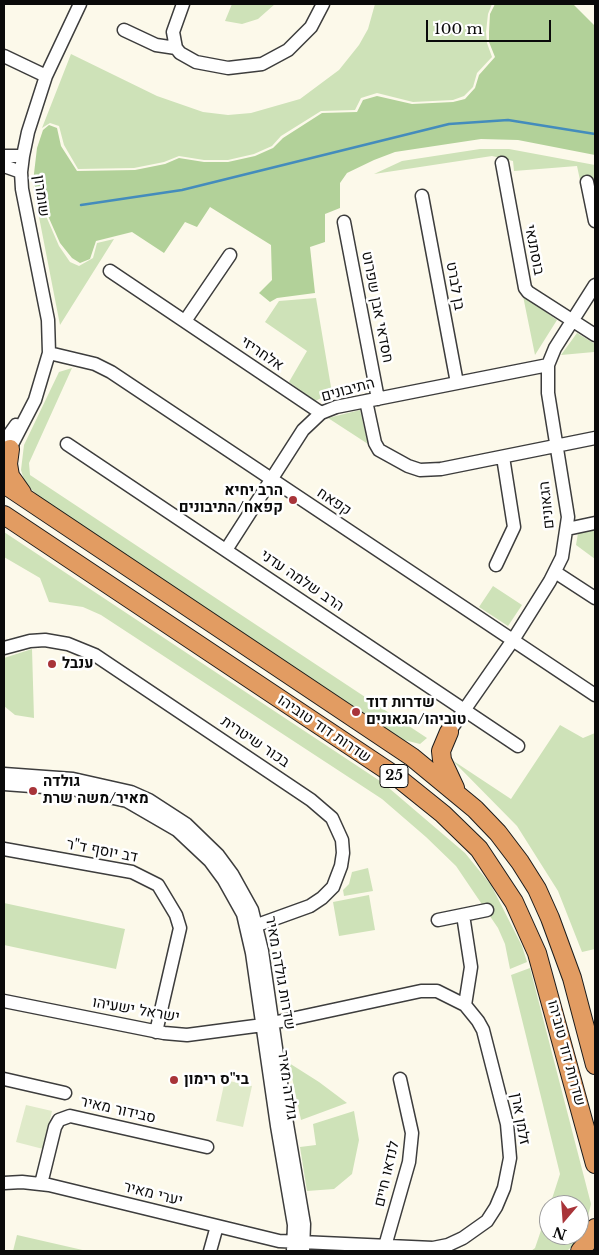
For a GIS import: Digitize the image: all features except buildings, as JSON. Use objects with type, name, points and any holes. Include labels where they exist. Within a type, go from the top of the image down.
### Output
[{"type":"highway","points":[[6,451],[10,476],[27,500]]},
{"type":"highway","name":"שדרות דוד טוביהו","points":[[4,484],[396,747],[459,795],[498,833],[537,890],[561,944],[595,1066]]},
{"type":"highway","name":"שדרות דוד טוביהו","points":[[9,520],[397,778],[443,814],[479,849],[514,902],[537,953],[548,986],[595,1164]]},
{"type":"highway","points":[[396,747],[409,752],[424,751],[449,732]]},
{"type":"highway","points":[[449,732],[442,751],[442,760],[446,773],[459,795]]},
{"type":"highway","points":[[580,1251],[591,1238],[595,1228]]},
{"type":"street","name":"שומרון","points":[[6,451],[36,400],[49,353],[48,320],[25,207],[21,172],[23,156],[28,132],[46,76],[80,4]]},
{"type":"street","points":[[183,4],[172,32],[176,48],[187,58],[210,66],[243,67],[262,64],[302,39],[323,4]]},
{"type":"street","points":[[124,30],[156,45],[176,48]]},
{"type":"street","points":[[4,56],[46,76]]},
{"type":"street","points":[[4,156],[23,156]]},
{"type":"street","name":"בוסתנאי","points":[[502,163],[525,288],[528,292],[571,321],[595,335]]},
{"type":"street","points":[[4,166],[21,172]]},
{"type":"street","points":[[587,182],[595,221]]},
{"type":"street","name":"בן לברט","points":[[422,196],[457,383]]},
{"type":"street","name":"חסדאי אבן שפרוט","points":[[344,222],[372,400],[376,443],[379,450],[408,466],[420,470],[441,470],[595,438]]},
{"type":"street","points":[[185,321],[230,255]]},
{"type":"street","name":"אלחריזי","points":[[110,270],[321,413]]},
{"type":"street","name":"הגאונים","points":[[449,732],[513,640],[555,572],[562,557],[567,529],[567,504],[555,446],[548,393],[548,365],[571,321],[595,285]]},
{"type":"street","name":"קפאח","points":[[49,353],[95,364],[111,372],[595,695]]},
{"type":"street","name":"התיבונים","points":[[226,550],[303,430],[321,413],[336,407],[548,365]]},
{"type":"street","name":"הרב שלמה עדני","points":[[67,444],[518,746]]},
{"type":"street","points":[[496,565],[514,527],[503,457]]},
{"type":"street","points":[[567,529],[595,523]]},
{"type":"street","points":[[555,572],[595,598]]},
{"type":"street","name":"בכור שיטרית","points":[[4,648],[30,641],[45,640],[68,644],[95,655],[311,800],[332,818],[342,840],[343,853],[342,866],[332,887],[322,898],[310,906],[252,927]]},
{"type":"street","name":"שדרות גולדה מאיר","points":[[4,774],[73,779],[106,785],[150,800],[186,824],[218,855],[244,895],[252,927]]},
{"type":"street","name":"גולדה מאיר","points":[[4,784],[72,789],[127,801],[145,809],[177,830],[210,861],[236,899],[252,927],[268,1023],[298,1247]]},
{"type":"street","name":"דב יוסף ד\"ר","points":[[4,849],[132,872],[158,885],[176,915],[180,928],[156,1032]]},
{"type":"street","points":[[438,920],[486,910]]},
{"type":"street","points":[[463,915],[471,968],[465,1005]]},
{"type":"street","name":"זלמן ארן","points":[[268,1023],[421,991],[437,991],[465,1005],[478,1021],[487,1044],[507,1124],[510,1158],[508,1173],[496,1207],[487,1221],[477,1230],[448,1245],[433,1248],[409,1249],[385,1246],[298,1247]]},
{"type":"street","name":"ישראל ישעיהו","points":[[4,1000],[156,1032],[187,1035],[268,1023]]},
{"type":"street","points":[[4,1079],[64,1093]]},
{"type":"street","name":"לנדאו חיים","points":[[385,1246],[408,1162],[412,1132],[400,1079]]},
{"type":"street","name":"סבידור מאיר","points":[[41,1184],[55,1127],[58,1120],[70,1116],[207,1147]]},
{"type":"street","name":"יערי מאיר","points":[[4,1184],[22,1182],[41,1184],[298,1247]]},
{"type":"street","points":[[210,1251],[217,1226]]},
{"type":"green space","points":[[232,4],[275,4],[258,19],[242,24],[225,21]]},
{"type":"green space","points":[[375,4],[492,4],[488,14],[486,32],[487,43],[492,57],[477,73],[473,87],[464,96],[453,100],[413,102],[377,93],[361,98],[355,110],[321,111],[281,136],[272,146],[254,154],[228,160],[204,160],[179,156],[164,162],[134,168],[78,169],[64,145],[59,126],[50,123],[42,128],[71,54],[157,96],[203,112],[228,115],[251,113],[300,99],[339,70],[359,45],[368,29]]},
{"type":"green space","points":[[495,4],[573,4],[595,26],[595,155],[518,140],[481,139],[395,152],[374,160],[347,173],[340,183],[340,208],[325,214],[325,242],[310,247],[315,293],[277,298],[270,302],[259,293],[272,280],[271,245],[210,207],[197,227],[185,222],[164,253],[132,232],[96,241],[90,259],[80,263],[72,258],[60,243],[33,182],[37,148],[43,130],[49,125],[57,128],[61,146],[77,171],[135,170],[165,164],[179,158],[204,162],[228,162],[255,156],[273,148],[283,138],[322,113],[357,112],[363,100],[377,96],[412,104],[453,102],[465,99],[475,88],[479,75],[495,57],[489,42],[489,32],[490,14]]},
{"type":"green space","points":[[480,149],[509,149],[595,165],[595,178],[580,180],[577,166],[514,171],[513,161],[492,156],[374,174],[402,161]]},
{"type":"green space","points":[[33,186],[59,246],[70,262],[79,266],[93,258],[97,243],[114,239],[60,325]]},
{"type":"green space","points":[[523,296],[557,320],[535,355]]},
{"type":"green space","points":[[316,298],[332,393],[315,401],[289,382],[307,351],[265,322],[279,301]]},
{"type":"green space","points":[[577,333],[595,344],[594,352],[561,355]]},
{"type":"green space","points":[[72,368],[29,463],[30,475],[427,738],[420,744],[404,740],[45,502],[32,490],[24,480],[21,470],[24,445],[59,372]]},
{"type":"green space","points":[[360,410],[368,444],[328,418]]},
{"type":"green space","points":[[595,530],[595,559],[576,545],[578,533]]},
{"type":"green space","points":[[4,532],[383,783],[465,853],[491,885],[522,946],[527,962],[510,969],[505,944],[498,928],[456,866],[382,799],[101,615],[83,607],[49,602],[40,578],[4,557]]},
{"type":"green space","points":[[493,586],[522,605],[508,626],[479,607]]},
{"type":"green space","points":[[32,649],[34,718],[15,715],[4,706],[4,658]]},
{"type":"green space","points":[[560,725],[583,738],[595,733],[595,949],[582,952],[558,891],[517,826],[452,760],[511,799]]},
{"type":"green space","points":[[368,868],[373,891],[344,896],[343,890],[349,884],[352,872]]},
{"type":"green space","points":[[369,895],[375,930],[339,936],[333,902]]},
{"type":"green space","points":[[4,903],[125,929],[116,969],[4,945]]},
{"type":"green space","points":[[530,968],[589,1195],[553,1195],[560,1174],[511,975]]},
{"type":"green space","points":[[289,1063],[319,1082],[347,1103],[301,1120]]},
{"type":"green space","points":[[225,1080],[252,1086],[243,1127],[216,1121]]},
{"type":"green space","points":[[26,1105],[52,1111],[43,1149],[16,1142]]},
{"type":"green space","points":[[354,1111],[359,1140],[352,1174],[334,1189],[307,1191],[300,1147],[316,1145],[313,1124]]},
{"type":"green space","points":[[589,1196],[591,1204],[589,1212]]},
{"type":"green space","points":[[17,1235],[87,1251],[13,1251]]},
{"type":"green space","points":[[539,1236],[539,1245],[573,1245],[567,1251],[531,1251],[535,1248]]},
{"type":"waterway","points":[[81,205],[182,190],[449,124],[508,120],[595,134]]},
{"type":"place","name":"הרב יחיא קפאח/התיבונים","points":[[293,500]]},
{"type":"place","name":"ענבל","points":[[52,664]]},
{"type":"place","name":"שדרות דוד טוביהו/הגאונים","points":[[356,712]]},
{"type":"place","name":"גולדה מאיר/משה שרת","points":[[33,791]]},
{"type":"place","name":"בי\"ס רימון","points":[[174,1080]]}]
